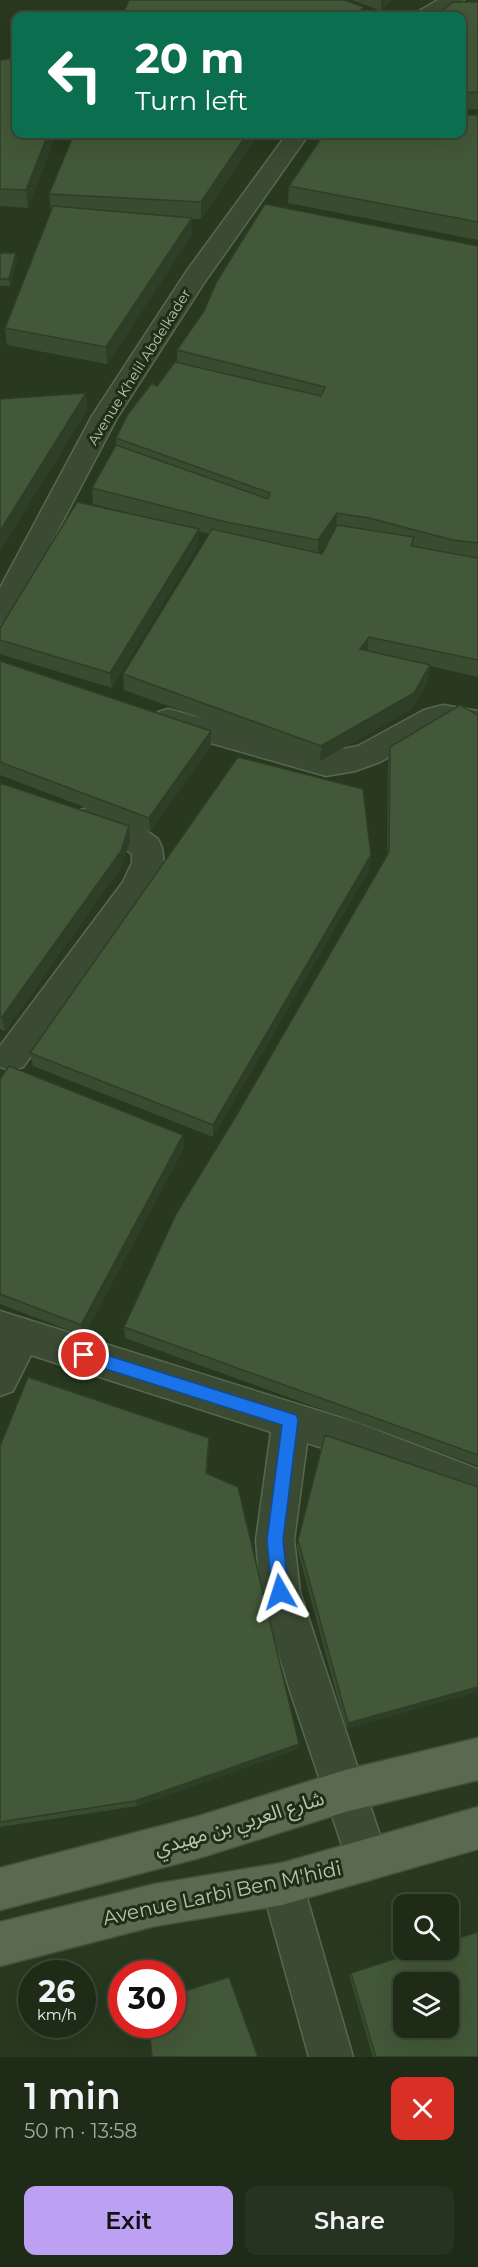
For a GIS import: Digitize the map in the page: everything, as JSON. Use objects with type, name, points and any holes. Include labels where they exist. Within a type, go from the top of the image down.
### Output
[{"type":"main road","name":"شارع العربي بن مهيدي","points":[[0,1889],[199,1837],[345,1791],[478,1759]]},
{"type":"main road","name":"Avenue Larbi Ben M'hidi","points":[[0,1944],[155,1905],[282,1884],[478,1828]]},
{"type":"street","points":[[434,12],[453,0]]},
{"type":"street","name":"Avenue Khelil Abdelkader","points":[[0,614],[56,504],[105,416],[195,278],[253,215],[296,138]]},
{"type":"street","points":[[56,504],[87,511]]},
{"type":"street","points":[[144,712],[211,734],[326,764],[359,760],[434,718],[443,716],[478,722]]},
{"type":"street","points":[[4,1060],[134,891],[148,864],[147,848],[129,835],[62,811]]},
{"type":"street","points":[[0,1377],[11,1331],[358,1441],[478,1488]]},
{"type":"street","points":[[291,1420],[275,1540],[280,1592],[311,1694],[367,1860]]},
{"type":"street","points":[[282,1884],[331,2057]]},
{"type":"building","points":[[129,0],[344,0],[364,7],[358,12],[124,12]]},
{"type":"building","points":[[453,2],[478,2],[478,92],[466,93],[466,12],[441,12]]},
{"type":"building","points":[[12,58],[12,138],[46,138],[26,190],[0,189],[0,60]]},
{"type":"building","points":[[466,115],[478,115],[478,222],[289,186],[321,138],[466,138]]},
{"type":"building","points":[[72,138],[244,138],[201,202],[49,194]]},
{"type":"building","points":[[265,204],[478,246],[478,543],[453,540],[369,518],[337,513],[318,540],[226,522],[92,488],[116,445],[268,499],[270,493],[116,438],[128,414],[152,383],[157,386],[175,362],[321,396],[325,387],[177,350],[204,311],[217,281]]},
{"type":"building","points":[[53,206],[192,218],[106,347],[5,328]]},
{"type":"building","points":[[0,253],[16,253],[9,279],[0,279]]},
{"type":"building","points":[[86,393],[0,531],[0,399]]},
{"type":"building","points":[[77,502],[199,529],[110,673],[0,640],[0,628]]},
{"type":"building","points":[[337,525],[414,537],[411,546],[478,558],[478,660],[369,637],[360,649],[430,665],[414,693],[321,746],[123,674],[212,529],[322,554]]},
{"type":"building","points":[[0,661],[211,731],[149,818],[0,762]]},
{"type":"building","points":[[460,705],[478,715],[478,1455],[124,1327],[176,1214],[236,1116],[389,852],[390,747]]},
{"type":"building","points":[[238,757],[363,789],[371,855],[213,1125],[30,1053]]},
{"type":"building","points":[[0,783],[129,826],[121,851],[2,1017],[0,1016]]},
{"type":"building","points":[[9,1066],[183,1135],[81,1325],[0,1294],[0,1079]]},
{"type":"building","points":[[28,1377],[209,1438],[206,1473],[238,1487],[299,1744],[135,1801],[0,1822],[0,1446]]},
{"type":"building","points":[[325,1435],[478,1487],[478,1687],[348,1723],[298,1540]]},
{"type":"building","points":[[478,1932],[478,2057],[376,2057],[351,1973],[393,1959],[459,1960],[459,1938]]},
{"type":"building","points":[[229,1977],[258,2057],[152,2057],[150,2038],[186,2038],[186,1991]]},
{"type":"route","points":[[84,1355],[291,1420],[275,1540],[280,1592]]}]
